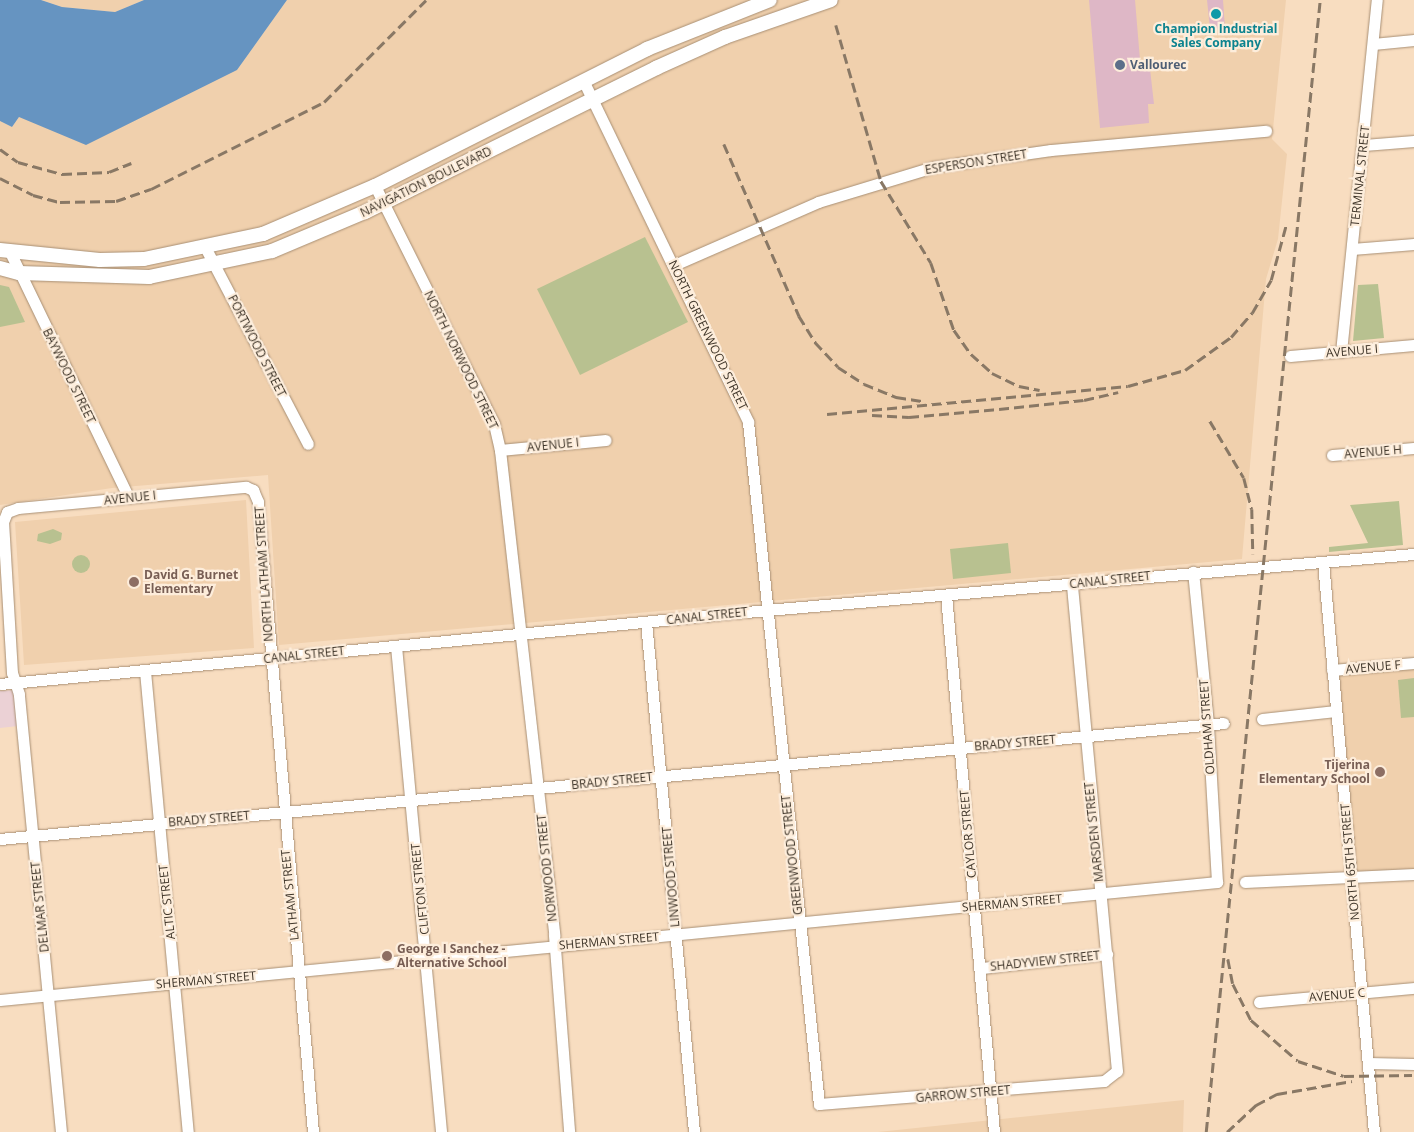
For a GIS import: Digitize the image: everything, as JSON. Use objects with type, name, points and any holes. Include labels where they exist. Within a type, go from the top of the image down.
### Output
[{"type":"main road","name":"NAVIGATION BOULEVARD","points":[[5,251],[144,259],[263,234],[375,186],[647,49],[770,0]]},
{"type":"main road","name":"NAVIGATION BOULEVARD","points":[[0,268],[19,273],[149,277],[215,265],[272,251],[384,203],[656,68],[725,37],[831,0]]},
{"type":"main road","points":[[647,49],[656,68]]},
{"type":"street","name":"TERMINAL STREET","points":[[1341,352],[1364,145],[1377,0]]},
{"type":"street","points":[[1373,44],[1414,40]]},
{"type":"street","name":"NORTH GREENWOOD STREET","points":[[583,80],[593,99],[596,112],[674,265],[748,422],[767,610]]},
{"type":"street","name":"ESPERSON STREET","points":[[674,265],[818,202],[933,167],[1051,150],[1266,131]]},
{"type":"street","points":[[1364,145],[1414,142]]},
{"type":"street","name":"NORTH NORWOOD STREET","points":[[375,186],[494,424],[500,450],[519,635]]},
{"type":"street","points":[[1352,249],[1414,244]]},
{"type":"street","name":"PORTWOOD STREET","points":[[205,247],[308,444]]},
{"type":"street","name":"BAYWOOD STREET","points":[[5,251],[19,273],[129,498]]},
{"type":"street","name":"AVENUE I","points":[[1290,356],[1414,345]]},
{"type":"street","name":"AVENUE I","points":[[500,450],[606,440]]},
{"type":"street","name":"AVENUE H","points":[[1332,455],[1414,448]]},
{"type":"street","name":"AVENUE I","points":[[7,512],[246,487],[253,490]]},
{"type":"street","name":"NORTH LATHAM STREET","points":[[253,490],[258,502],[270,659]]},
{"type":"street","name":"DELMAR STREET","points":[[7,512],[3,522],[16,683],[49,995],[61,1132]]},
{"type":"street","name":"CANAL STREET","points":[[0,684],[767,610],[1414,554]]},
{"type":"street","name":"NORTH 65TH STREET","points":[[1323,562],[1374,1132]]},
{"type":"street","name":"OLDHAM STREET","points":[[1193,572],[1208,724],[1217,882]]},
{"type":"street","name":"MARSDEN STREET","points":[[1072,584],[1084,736],[1118,1062],[1112,1078]]},
{"type":"street","name":"CAYLOR STREET","points":[[946,596],[974,906],[982,968],[994,1132]]},
{"type":"street","name":"GREENWOOD STREET","points":[[767,610],[818,1099]]},
{"type":"street","name":"LINWOOD STREET","points":[[646,622],[694,1132]]},
{"type":"street","name":"NORWOOD STREET","points":[[519,635],[539,788],[555,946],[569,1132]]},
{"type":"street","name":"CLIFTON STREET","points":[[396,646],[441,1132]]},
{"type":"street","name":"LATHAM STREET","points":[[270,659],[282,812],[313,1132]]},
{"type":"street","name":"AVENUE F","points":[[1332,670],[1414,663]]},
{"type":"street","name":"ALTIC STREET","points":[[145,671],[188,1132]]},
{"type":"street","points":[[1262,719],[1336,711]]},
{"type":"street","name":"BRADY STREET","points":[[0,839],[1224,723]]},
{"type":"street","points":[[1245,882],[1352,879],[1414,874]]},
{"type":"street","name":"SHERMAN STREET","points":[[0,1000],[1217,882]]},
{"type":"street","name":"SHADYVIEW STREET","points":[[982,968],[1107,954]]},
{"type":"street","name":"AVENUE C","points":[[1259,1002],[1414,988]]},
{"type":"street","points":[[1368,1063],[1414,1064]]},
{"type":"street","name":"GARROW STREET","points":[[818,1099],[819,1104],[830,1106],[1112,1078]]},
{"type":"shaded area","points":[[41,0],[144,0],[115,12],[62,7]]},
{"type":"shaded area","points":[[287,0],[1286,0],[1272,139],[1287,154],[1278,239],[1266,279],[1242,559],[279,645],[268,475],[112,488],[0,505],[0,121],[12,127],[19,117],[237,70]]},
{"type":"shaded area","name":"David G. Burnet Elementary","points":[[246,500],[254,648],[24,665],[15,522]]},
{"type":"shaded area","name":"Tijerina Elementary School","points":[[1414,669],[1414,869],[1356,873],[1337,676]]},
{"type":"shaded area","points":[[15,690],[18,726],[0,728],[0,691]]},
{"type":"shaded area","points":[[1184,1100],[1183,1132],[878,1132]]},
{"type":"green space","points":[[645,237],[688,322],[580,375],[537,289]]},
{"type":"green space","points":[[1378,284],[1384,338],[1353,341],[1358,285]]},
{"type":"green space","points":[[0,285],[9,287],[25,322],[0,327]]},
{"type":"green space","points":[[1399,501],[1403,545],[1329,552],[1329,547],[1368,543],[1350,505]]},
{"type":"green space","points":[[53,529],[62,533],[61,540],[50,544],[37,541],[38,534]]},
{"type":"green space","points":[[1008,543],[1011,573],[953,579],[950,549]]},
{"type":"green space","points":[[81,555],[87,558],[90,564],[87,570],[81,573],[75,570],[72,564],[75,558]]},
{"type":"green space","points":[[1414,678],[1414,717],[1401,718],[1398,680]]},
{"type":"water","points":[[0,0],[41,0],[62,7],[115,12],[144,0],[287,0],[237,70],[86,145],[19,117],[12,127],[0,121]]},
{"type":"building","name":"Vallourec","points":[[1089,0],[1135,0],[1140,60],[1144,60],[1145,70],[1150,69],[1154,104],[1148,104],[1149,123],[1100,128]]},
{"type":"building","name":"Champion Industrial Sales Company","points":[[1207,0],[1223,0],[1225,28],[1210,29]]},
{"type":"railway","points":[[0,178],[33,195],[60,202],[116,201],[151,189],[324,102],[426,0]]},
{"type":"railway","points":[[1206,1132],[1320,0]]},
{"type":"railway","points":[[836,25],[881,181],[931,263],[954,330],[971,354],[992,373],[1019,386],[1040,390]]},
{"type":"railway","points":[[724,144],[799,316],[815,342],[838,367],[864,384],[896,397],[922,401]]},
{"type":"railway","points":[[0,149],[18,162],[62,174],[109,172],[131,163]]},
{"type":"railway","points":[[827,414],[1128,386],[1185,370],[1231,337],[1252,313],[1271,280],[1286,225]]},
{"type":"railway","points":[[872,415],[909,417],[999,409],[1084,400],[1118,392]]},
{"type":"railway","points":[[1210,421],[1244,478],[1252,509],[1253,554]]},
{"type":"railway","points":[[1228,959],[1233,984],[1251,1020],[1298,1061],[1344,1076],[1412,1075]]},
{"type":"railway","points":[[1227,1132],[1256,1105],[1277,1094],[1352,1081]]},
{"type":"place","name":"Champion Industrial Sales Company","points":[[1216,14]]},
{"type":"place","name":"Vallourec","points":[[1120,65]]},
{"type":"place","name":"David G. Burnet Elementary","points":[[134,582]]},
{"type":"place","name":"Tijerina Elementary School","points":[[1380,772]]},
{"type":"place","name":"George I Sanchez - Alternative School","points":[[387,956]]}]
